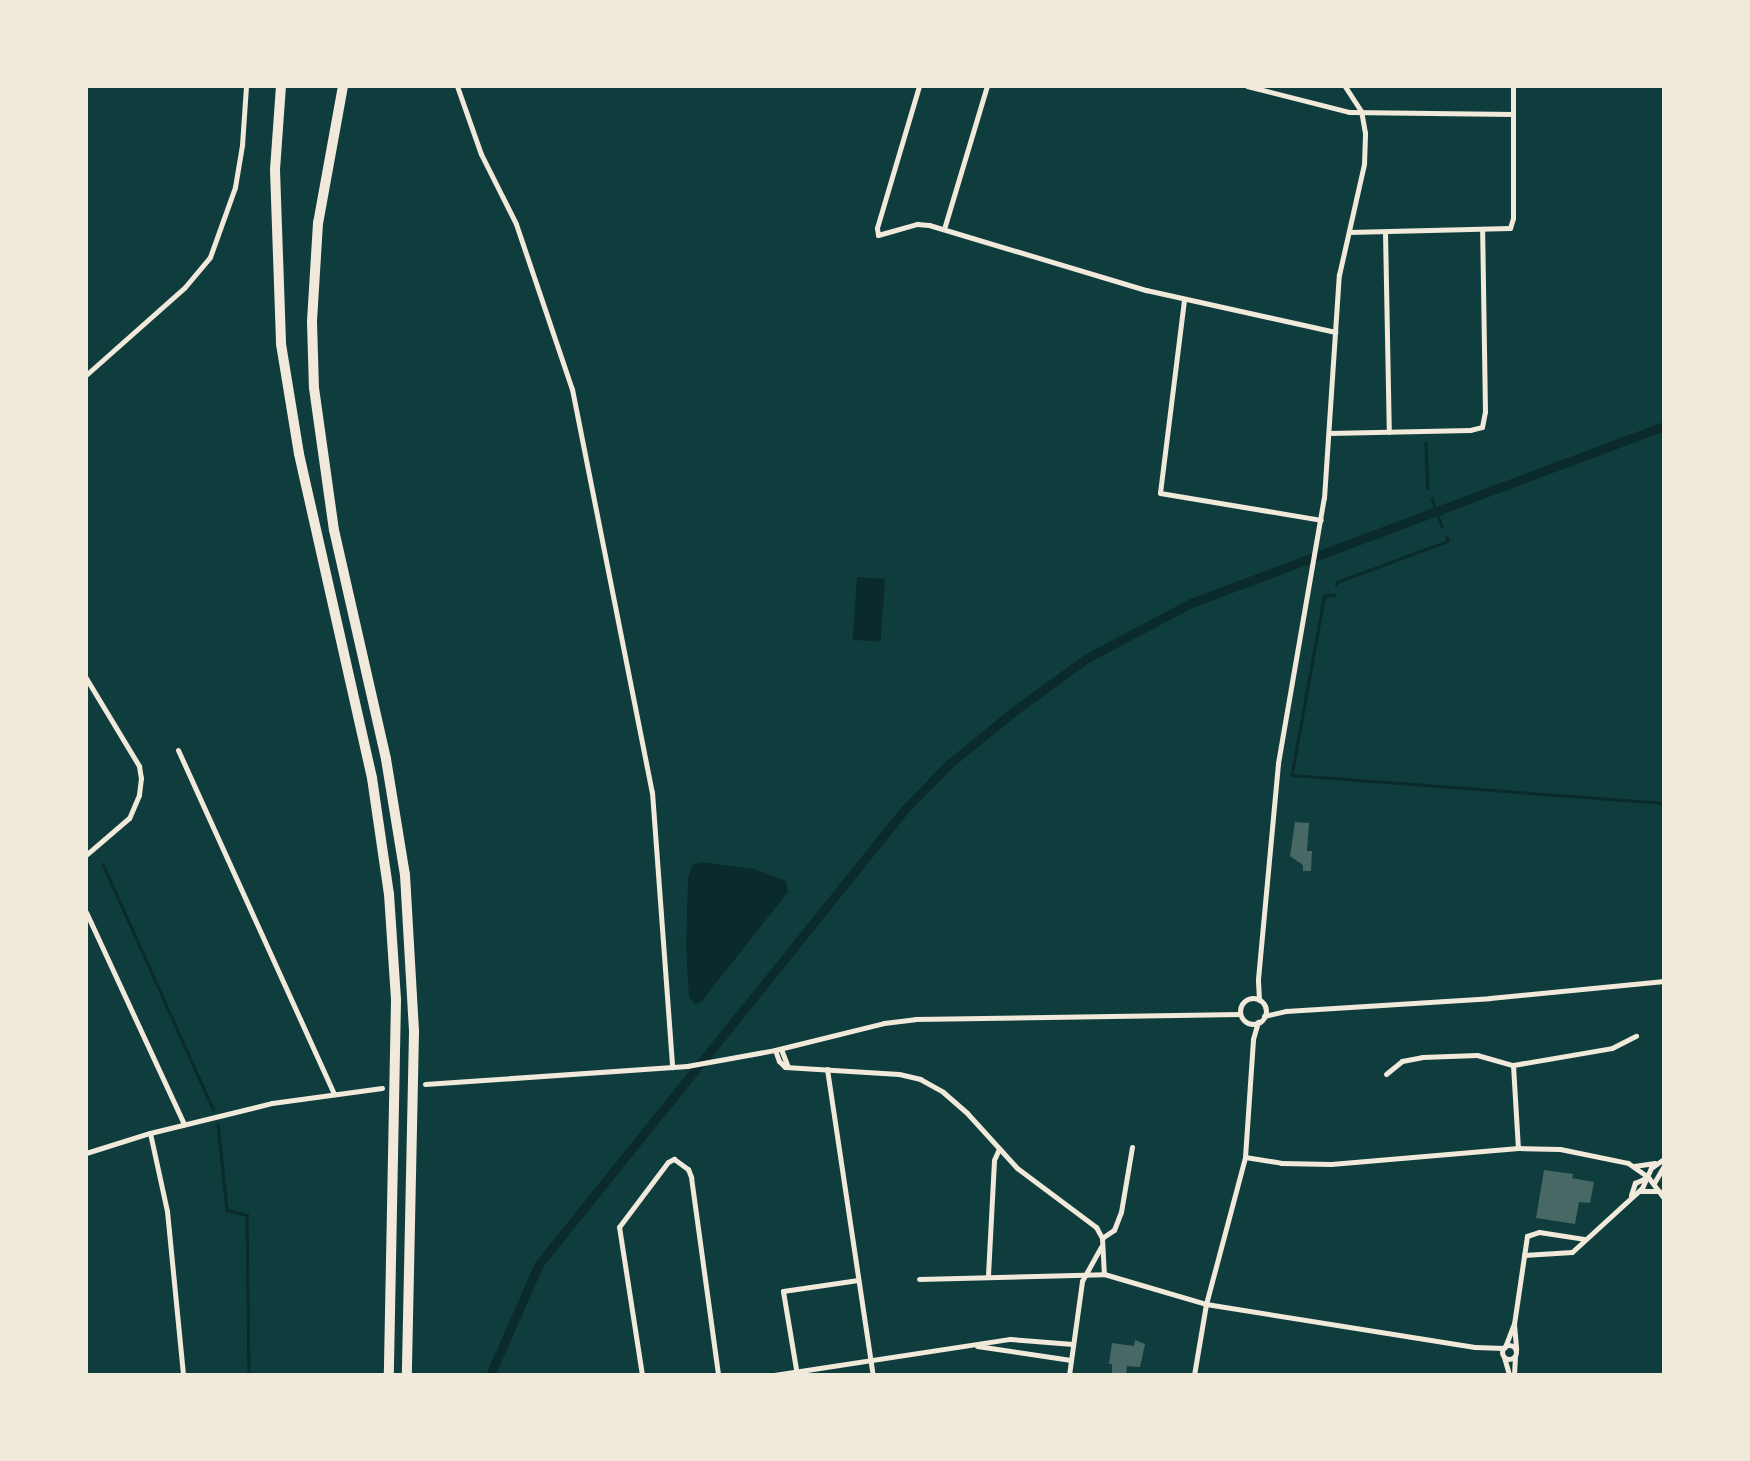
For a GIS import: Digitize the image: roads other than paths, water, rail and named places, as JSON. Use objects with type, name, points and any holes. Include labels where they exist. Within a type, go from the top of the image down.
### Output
[{"type":"highway","points":[[281,86],[275,170],[281,344],[299,454],[372,778],[390,894],[396,1036],[389,1375]]},
{"type":"highway","points":[[343,86],[318,223],[312,322],[314,388],[334,530],[386,758],[405,875],[414,1032],[407,1375]]},
{"type":"street","points":[[86,375],[185,287],[210,257],[235,187],[242,145],[246,86]]},
{"type":"street","points":[[457,86],[485,163],[516,224],[564,361],[575,402],[652,792],[672,1067]]},
{"type":"street","points":[[919,86],[877,234],[888,235],[917,224],[944,229],[1184,300],[1335,332]]},
{"type":"street","points":[[944,229],[987,86]]},
{"type":"street","points":[[1247,86],[1336,109],[1513,114]]},
{"type":"street","points":[[1265,1013],[1259,1000],[1258,979],[1278,763],[1321,520],[1339,275],[1364,164],[1365,133],[1362,111],[1345,86]]},
{"type":"street","points":[[1349,232],[1510,228],[1513,218],[1513,86]]},
{"type":"street","points":[[1329,433],[1482,427],[1485,412],[1482,229]]},
{"type":"street","points":[[1385,232],[1389,432]]},
{"type":"street","points":[[1184,300],[1160,493],[1321,520]]},
{"type":"street","points":[[86,678],[139,766],[141,778],[139,795],[129,818],[86,855]]},
{"type":"street","points":[[178,750],[334,1094]]},
{"type":"street","points":[[86,912],[184,1124]]},
{"type":"street","points":[[1240,1014],[1242,1004],[1252,998],[1258,979]]},
{"type":"street","points":[[1194,1375],[1206,1304],[1245,1157],[1253,1039],[1258,1022],[1265,1013],[1664,981]]},
{"type":"street","points":[[1252,998],[1259,1000]]},
{"type":"street","points":[[425,1084],[687,1066],[778,1050],[884,1023],[915,1019],[1240,1014],[1249,1023],[1253,1039]]},
{"type":"street","points":[[1249,1023],[1258,1022]]},
{"type":"street","points":[[1386,1074],[1402,1061],[1422,1057],[1477,1055],[1513,1065],[1612,1048],[1636,1036]]},
{"type":"street","points":[[778,1050],[779,1061],[788,1067],[899,1073],[920,1079],[959,1105],[1017,1168],[1087,1219],[1102,1238],[1104,1274]]},
{"type":"street","points":[[1513,1065],[1518,1148]]},
{"type":"street","points":[[827,1069],[873,1375]]},
{"type":"street","points":[[86,1153],[150,1133],[272,1103],[382,1088]]},
{"type":"street","points":[[150,1133],[167,1211],[183,1375]]},
{"type":"street","points":[[1102,1238],[1112,1232],[1118,1222],[1132,1147]]},
{"type":"street","points":[[1245,1157],[1281,1163],[1338,1164],[1518,1148],[1578,1151],[1607,1156],[1634,1166],[1654,1183],[1664,1198]]},
{"type":"street","points":[[988,1275],[994,1160],[999,1149]]},
{"type":"street","points":[[1634,1166],[1656,1163],[1664,1158]]},
{"type":"street","points":[[642,1375],[619,1227],[668,1162],[674,1159],[688,1169],[691,1177],[718,1375]]},
{"type":"street","points":[[1639,1191],[1656,1163]]},
{"type":"street","points":[[1654,1183],[1664,1166]]},
{"type":"street","points":[[1631,1195],[1635,1182],[1648,1177]]},
{"type":"street","points":[[1524,1255],[1569,1253],[1631,1195],[1639,1191],[1660,1191]]},
{"type":"street","points":[[1511,1375],[1515,1353],[1514,1324],[1526,1239],[1534,1233],[1585,1239]]},
{"type":"street","points":[[1069,1375],[1084,1275],[1101,1247]]},
{"type":"street","points":[[919,1279],[988,1275],[1104,1274],[1206,1304],[1488,1349],[1510,1345],[1515,1353]]},
{"type":"street","points":[[796,1374],[783,1291],[858,1280]]},
{"type":"street","points":[[1511,1375],[1504,1357],[1514,1324]]},
{"type":"street","points":[[774,1375],[796,1374],[1021,1338],[1073,1344]]},
{"type":"street","points":[[1021,1338],[1021,1353]]},
{"type":"street","points":[[970,1345],[1071,1360]]},
{"type":"street","points":[[1488,1349],[1504,1357],[1515,1353]]},
{"type":"water","points":[[857,577],[885,579],[881,642],[853,640]]},
{"type":"water","points":[[700,862],[755,869],[786,881],[788,892],[701,1002],[695,1004],[689,997],[686,946],[688,880],[691,866]]},
{"type":"waterway","points":[[490,1375],[539,1264],[905,809],[949,764],[1014,711],[1087,658],[1191,603],[1664,426]]},
{"type":"waterway","points":[[1426,443],[1428,488]]},
{"type":"waterway","points":[[1432,499],[1442,526]]},
{"type":"waterway","points":[[1336,585],[1337,582],[1448,541],[1446,537]]},
{"type":"waterway","points":[[1335,595],[1325,596],[1324,599],[1292,775],[1664,803]]},
{"type":"waterway","points":[[103,864],[213,1109]]},
{"type":"waterway","points":[[218,1124],[227,1210],[247,1215],[249,1375]]}]
